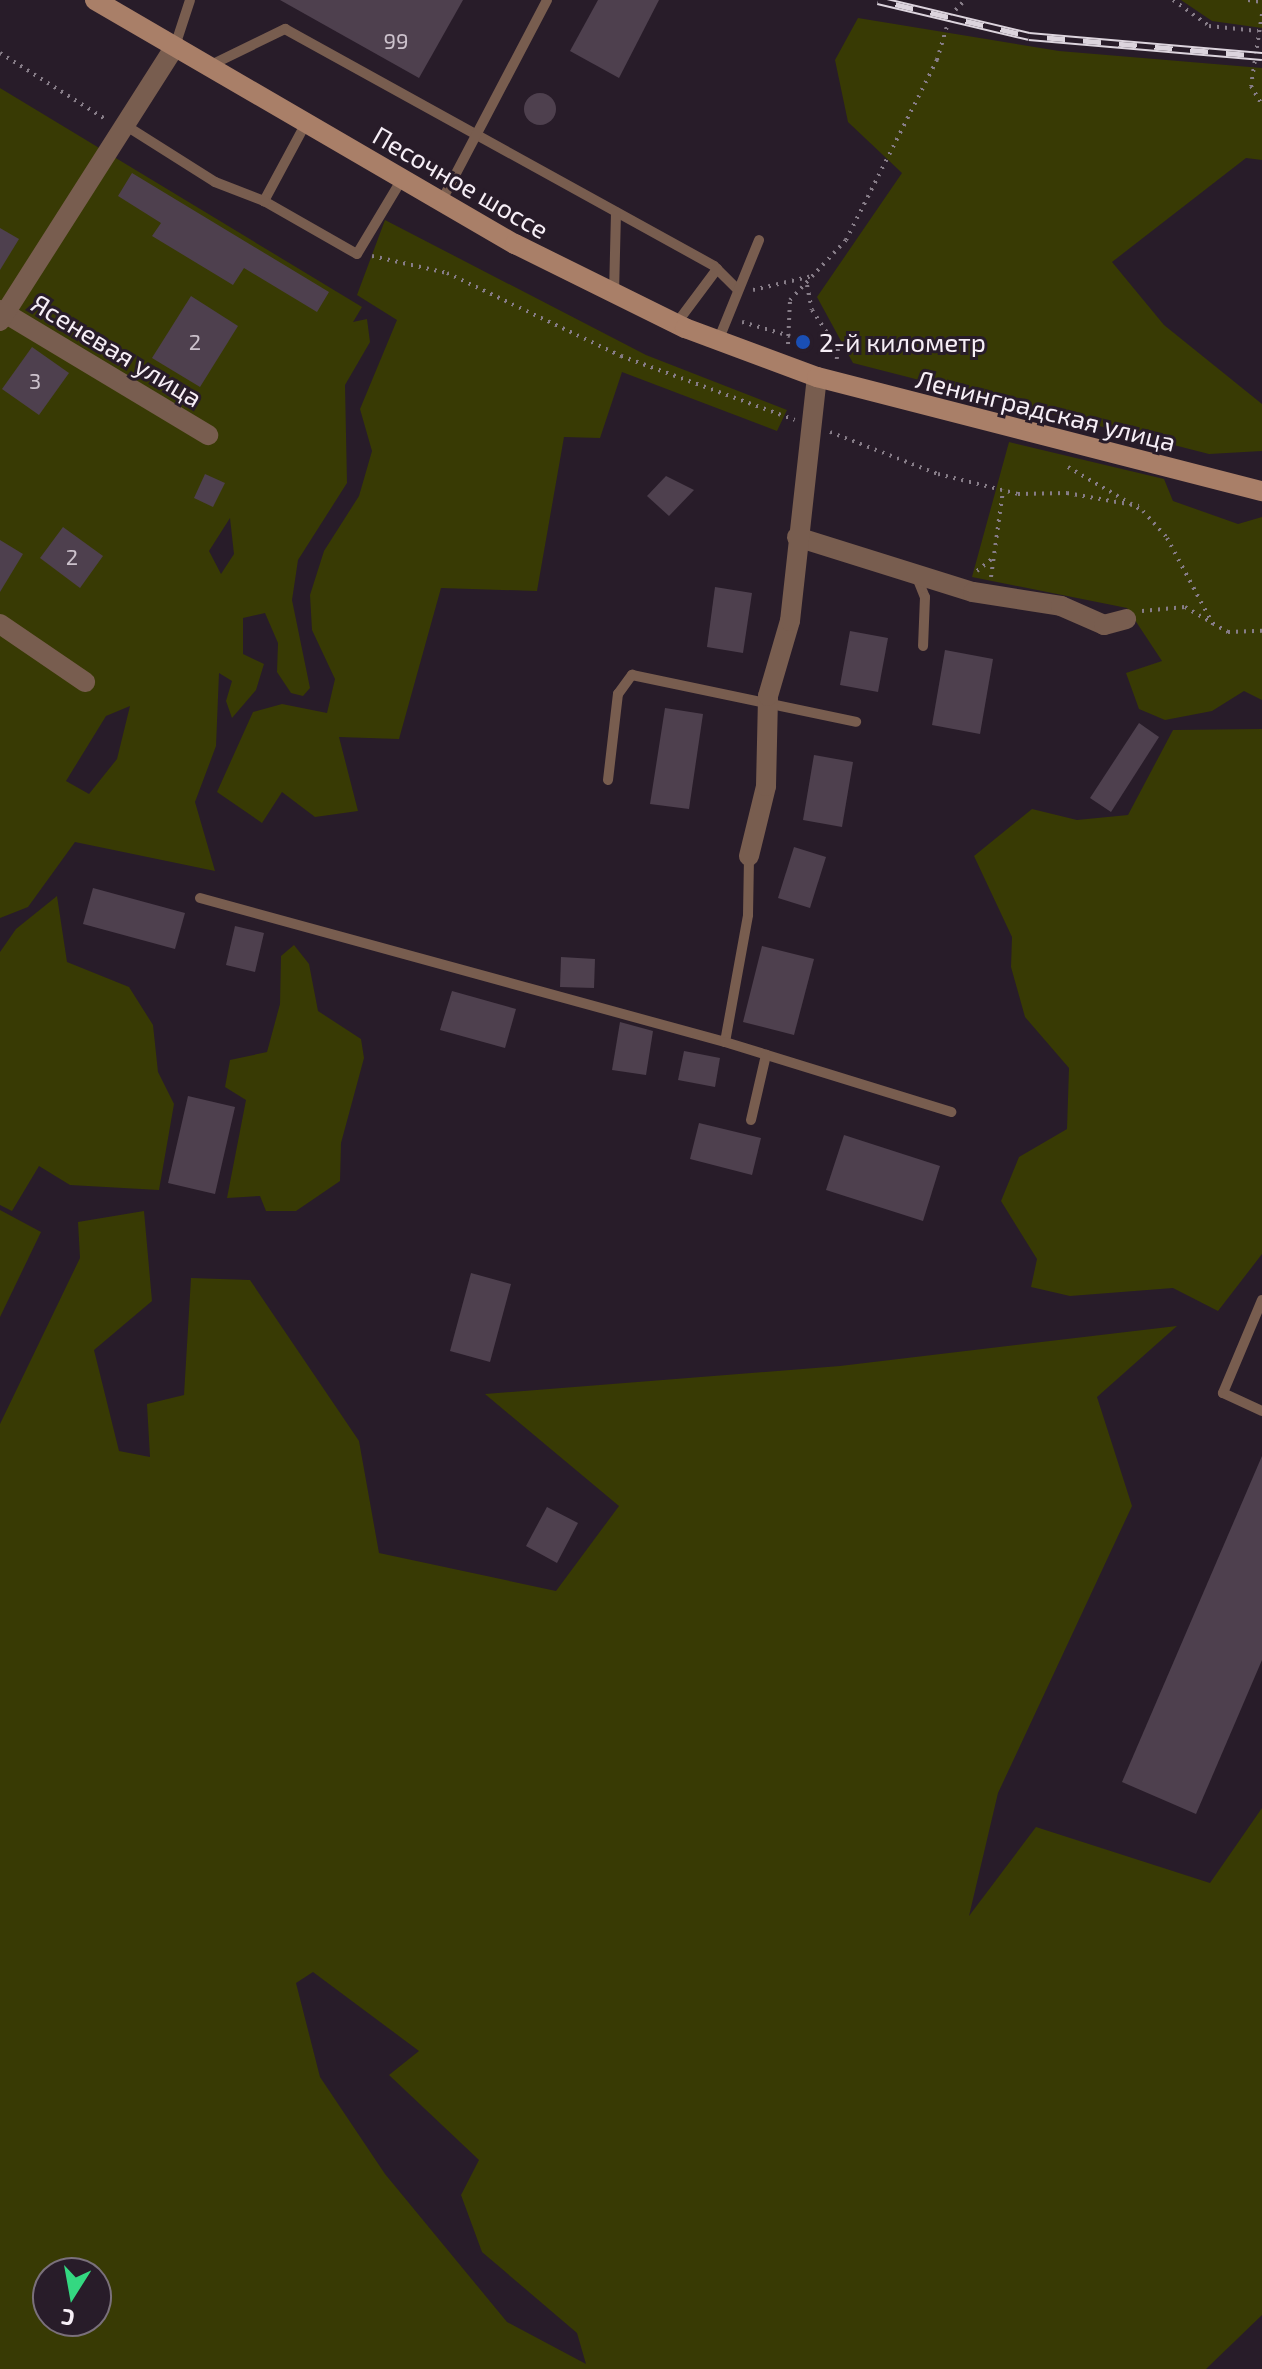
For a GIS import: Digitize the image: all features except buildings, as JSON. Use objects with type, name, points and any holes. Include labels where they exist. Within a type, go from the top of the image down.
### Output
[{"type":"main road","name":"Песочное шоссе","points":[[95,0],[441,202],[614,296],[718,341],[825,374]]},
{"type":"main road","name":"Ленинградская улица","points":[[825,374],[1262,491]]},
{"type":"street","points":[[2,315],[128,127],[175,46]]},
{"type":"street","name":"Ясеневая улица","points":[[2,315],[208,435]]},
{"type":"street","points":[[749,856],[766,786],[768,707],[790,621],[811,426],[825,374]]},
{"type":"street","points":[[797,537],[914,570],[988,596],[1061,606],[1104,625],[1126,619]]},
{"type":"street","points":[[0,624],[85,682]]},
{"type":"lane","points":[[175,46],[190,0]]},
{"type":"lane","points":[[441,202],[547,0]]},
{"type":"lane","points":[[209,66],[285,29],[474,137],[717,269],[737,289]]},
{"type":"lane","points":[[264,201],[306,123]]},
{"type":"lane","points":[[128,127],[215,182],[264,201],[359,251],[402,179]]},
{"type":"lane","points":[[614,296],[616,212]]},
{"type":"lane","points":[[718,341],[759,240]]},
{"type":"lane","points":[[676,324],[717,269]]},
{"type":"lane","points":[[914,570],[925,597],[923,646]]},
{"type":"lane","points":[[608,780],[618,694],[632,675],[768,707],[856,722]]},
{"type":"lane","points":[[725,1042],[748,915],[749,856]]},
{"type":"lane","points":[[200,898],[725,1042],[951,1112]]},
{"type":"lane","points":[[751,1120],[766,1055]]},
{"type":"lane","points":[[1262,1300],[1223,1393],[1262,1411]]},
{"type":"path","points":[[788,344],[790,300],[846,240],[937,60],[950,16],[965,0]]},
{"type":"path","points":[[1173,0],[1209,26],[1258,31]]},
{"type":"path","points":[[1248,0],[1262,2]]},
{"type":"path","points":[[1262,14],[1251,86],[1262,105]]},
{"type":"path","points":[[0,53],[49,79],[86,112],[128,127]]},
{"type":"path","points":[[359,251],[447,273],[621,356],[938,474],[1003,490],[1139,506]]},
{"type":"path","points":[[737,289],[776,289],[812,276]]},
{"type":"path","points":[[807,285],[812,310],[838,349],[825,374]]},
{"type":"path","points":[[727,316],[790,336]]},
{"type":"path","points":[[1068,467],[1139,506],[1167,538],[1214,626]]},
{"type":"path","points":[[988,596],[1003,490]]},
{"type":"path","points":[[1126,619],[1167,605],[1185,607],[1214,626],[1262,631]]},
{"type":"shaded area","points":[[1181,0],[1262,0],[1262,28],[1212,21]]},
{"type":"shaded area","points":[[858,18],[1059,51],[1262,68],[1262,160],[1246,158],[1112,262],[1164,325],[1262,404],[1262,451],[1209,454],[853,363],[817,297],[902,173],[848,122],[835,60]]},
{"type":"shaded area","points":[[0,88],[362,307],[353,322],[367,319],[370,342],[345,385],[347,483],[298,560],[292,600],[310,688],[303,696],[291,693],[277,672],[278,643],[265,613],[243,618],[243,654],[264,664],[256,690],[232,718],[226,701],[232,681],[219,673],[216,746],[195,802],[215,871],[75,842],[28,907],[0,918]],"holes":[[[230,518],[234,554],[221,574],[209,551]],[[130,706],[117,759],[89,794],[66,781],[106,716]]]},
{"type":"shaded area","points":[[385,220],[646,355],[787,410],[777,431],[622,372],[600,438],[564,437],[537,591],[441,588],[399,739],[339,737],[358,811],[315,817],[282,792],[262,823],[217,792],[253,712],[282,704],[327,713],[335,679],[312,630],[310,595],[324,551],[359,496],[372,451],[360,409],[397,320],[357,295]]},
{"type":"shaded area","points":[[1009,442],[1164,479],[1173,501],[1238,524],[1262,517],[1262,700],[1244,691],[1212,711],[1165,720],[1139,709],[1126,673],[1162,661],[1127,608],[972,577]]},
{"type":"shaded area","points":[[1262,729],[1262,1254],[1218,1311],[1173,1288],[1070,1296],[1031,1287],[1037,1259],[1001,1201],[1019,1157],[1067,1129],[1069,1068],[1025,1017],[1011,967],[1012,937],[974,856],[1032,809],[1077,820],[1128,815],[1173,730]]},
{"type":"shaded area","points":[[57,896],[67,962],[129,987],[153,1025],[158,1072],[174,1104],[159,1190],[70,1185],[39,1166],[12,1211],[0,1205],[0,952],[16,929]]},
{"type":"shaded area","points":[[294,945],[309,964],[318,1011],[361,1039],[364,1058],[341,1143],[340,1181],[296,1211],[266,1211],[260,1196],[227,1198],[246,1100],[225,1087],[230,1060],[267,1052],[280,1004],[281,956]]},
{"type":"shaded area","points":[[0,1210],[41,1232],[0,1317]]},
{"type":"shaded area","points":[[144,1211],[152,1301],[94,1350],[119,1451],[150,1457],[147,1404],[184,1395],[191,1278],[250,1280],[359,1441],[379,1553],[556,1591],[619,1506],[485,1394],[840,1366],[1177,1326],[1097,1397],[1132,1506],[998,1793],[969,1916],[1036,1827],[1210,1883],[1262,1808],[1262,2315],[1206,2369],[0,2369],[0,1424],[80,1258],[78,1222]],"holes":[[[313,1972],[419,2051],[389,2075],[479,2160],[461,2195],[482,2252],[577,2333],[586,2364],[507,2322],[385,2174],[320,2077],[296,1983]]]},
{"type":"railway","points":[[878,0],[1029,36],[1262,56]]},
{"type":"place","name":"2-й километр","points":[[803,342]]}]
